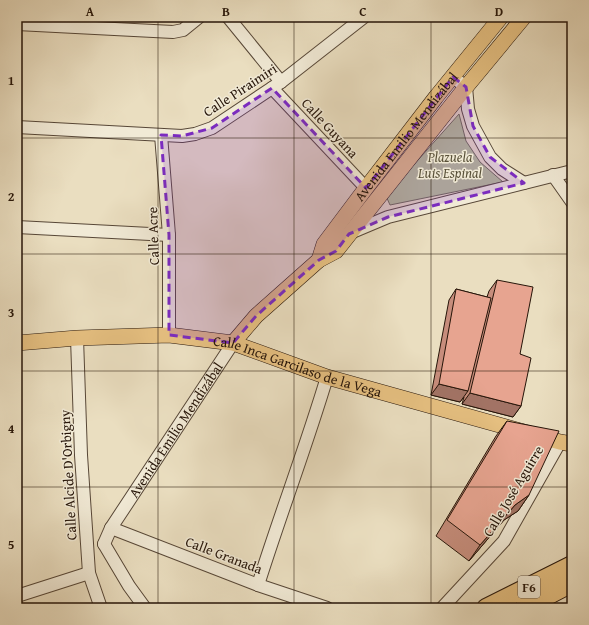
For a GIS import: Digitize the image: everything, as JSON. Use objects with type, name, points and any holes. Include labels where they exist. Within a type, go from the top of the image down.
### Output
[{"type":"highway","name":"F6","points":[[486,608],[572,565]]},
{"type":"highway","name":"F6","points":[[524,608],[572,583]]},
{"type":"main road","name":"Avenida Emilio Mendizábal","points":[[318,260],[324,244],[366,188],[436,97],[500,18]]},
{"type":"main road","name":"Avenida Emilio Mendizábal","points":[[232,343],[256,316],[318,260],[336,251],[519,22]]},
{"type":"main road","name":"Calle Inca Garcilaso de la Vega","points":[[17,343],[77,338],[169,335],[232,343],[327,376],[566,443]]},
{"type":"street","points":[[17,24],[173,32],[183,30],[199,17]]},
{"type":"street","name":"Calle Guyana","points":[[228,17],[277,85],[366,188]]},
{"type":"street","points":[[500,18],[519,22]]},
{"type":"street","name":"Calle Piraimiri","points":[[17,127],[182,136],[195,134],[212,128],[277,85],[357,19]]},
{"type":"street","points":[[453,77],[466,87],[468,109],[473,126],[490,157],[502,168],[524,183]]},
{"type":"street","name":"Calle Acre","points":[[161,135],[169,235],[169,335]]},
{"type":"street","points":[[349,234],[388,217],[572,171]]},
{"type":"street","points":[[553,176],[572,202]]},
{"type":"street","points":[[17,227],[169,235]]},
{"type":"street","name":"Calle Alcide D'Orbigny","points":[[77,338],[81,455],[89,573],[101,608]]},
{"type":"street","name":"Avenida Emilio Mendizábal","points":[[104,544],[111,528],[232,343]]},
{"type":"street","points":[[258,585],[283,506],[310,434],[327,376]]},
{"type":"street","name":"Calle José Aguirre","points":[[442,608],[504,541],[566,443]]},
{"type":"street","name":"Calle Granada","points":[[111,528],[258,585],[327,608]]},
{"type":"street","points":[[87,545],[104,544],[129,586],[145,608]]},
{"type":"street","points":[[17,596],[89,573]]},
{"type":"highlighted area","points":[[453,77],[466,87],[473,126],[490,157],[524,183],[388,217],[349,234],[336,251],[319,260],[256,316],[233,343],[169,335],[169,235],[161,135],[182,136],[212,128],[272,88],[366,188]]},
{"type":"green space","name":"Plazuela Luis Espinal","points":[[459,114],[466,141],[480,162],[503,182],[390,205],[386,196]]},
{"type":"building","points":[[497,280],[533,287],[520,354],[531,358],[521,406],[470,393]]},
{"type":"building","points":[[456,289],[491,298],[468,391],[439,384]]},
{"type":"building","points":[[507,421],[559,431],[529,495],[515,505],[480,545],[447,520]]}]
